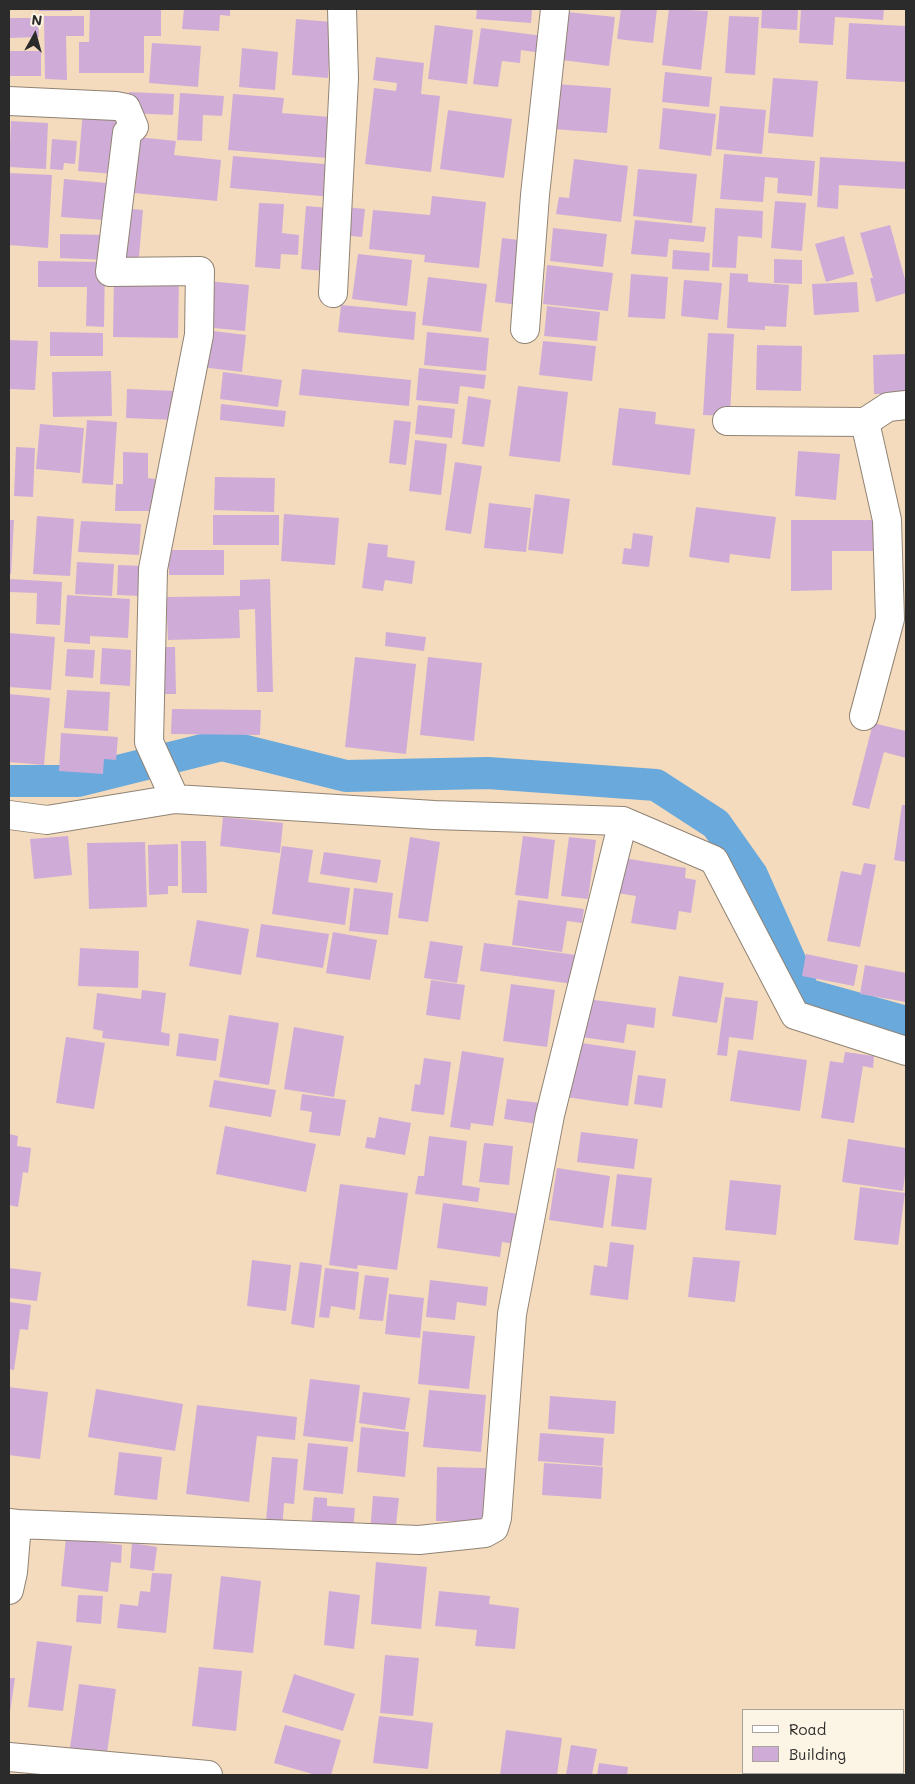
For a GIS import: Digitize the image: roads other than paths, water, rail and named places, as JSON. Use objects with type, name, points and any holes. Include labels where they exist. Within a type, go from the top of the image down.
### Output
[{"type":"street","points":[[333,293],[344,78],[342,9]]},
{"type":"street","points":[[525,329],[534,195],[555,9]]},
{"type":"street","points":[[9,102],[126,108],[134,126],[127,133],[110,272],[200,271],[199,335],[152,569],[149,742],[174,799]]},
{"type":"street","points":[[727,421],[865,422],[888,407],[906,405]]},
{"type":"street","points":[[864,716],[890,619],[887,520],[865,422]]},
{"type":"street","points":[[9,815],[47,820],[174,799],[434,815],[623,821],[714,860],[795,1015],[906,1051]]},
{"type":"street","points":[[9,1590],[13,1572],[13,1523],[419,1540],[485,1533],[494,1528],[497,1518],[512,1314],[550,1115],[623,821]]},
{"type":"street","points":[[9,1757],[208,1775]]},
{"type":"waterway","points":[[9,781],[78,781],[222,745],[346,776],[488,773],[656,785],[716,824],[752,875],[805,994],[906,1022]]}]
